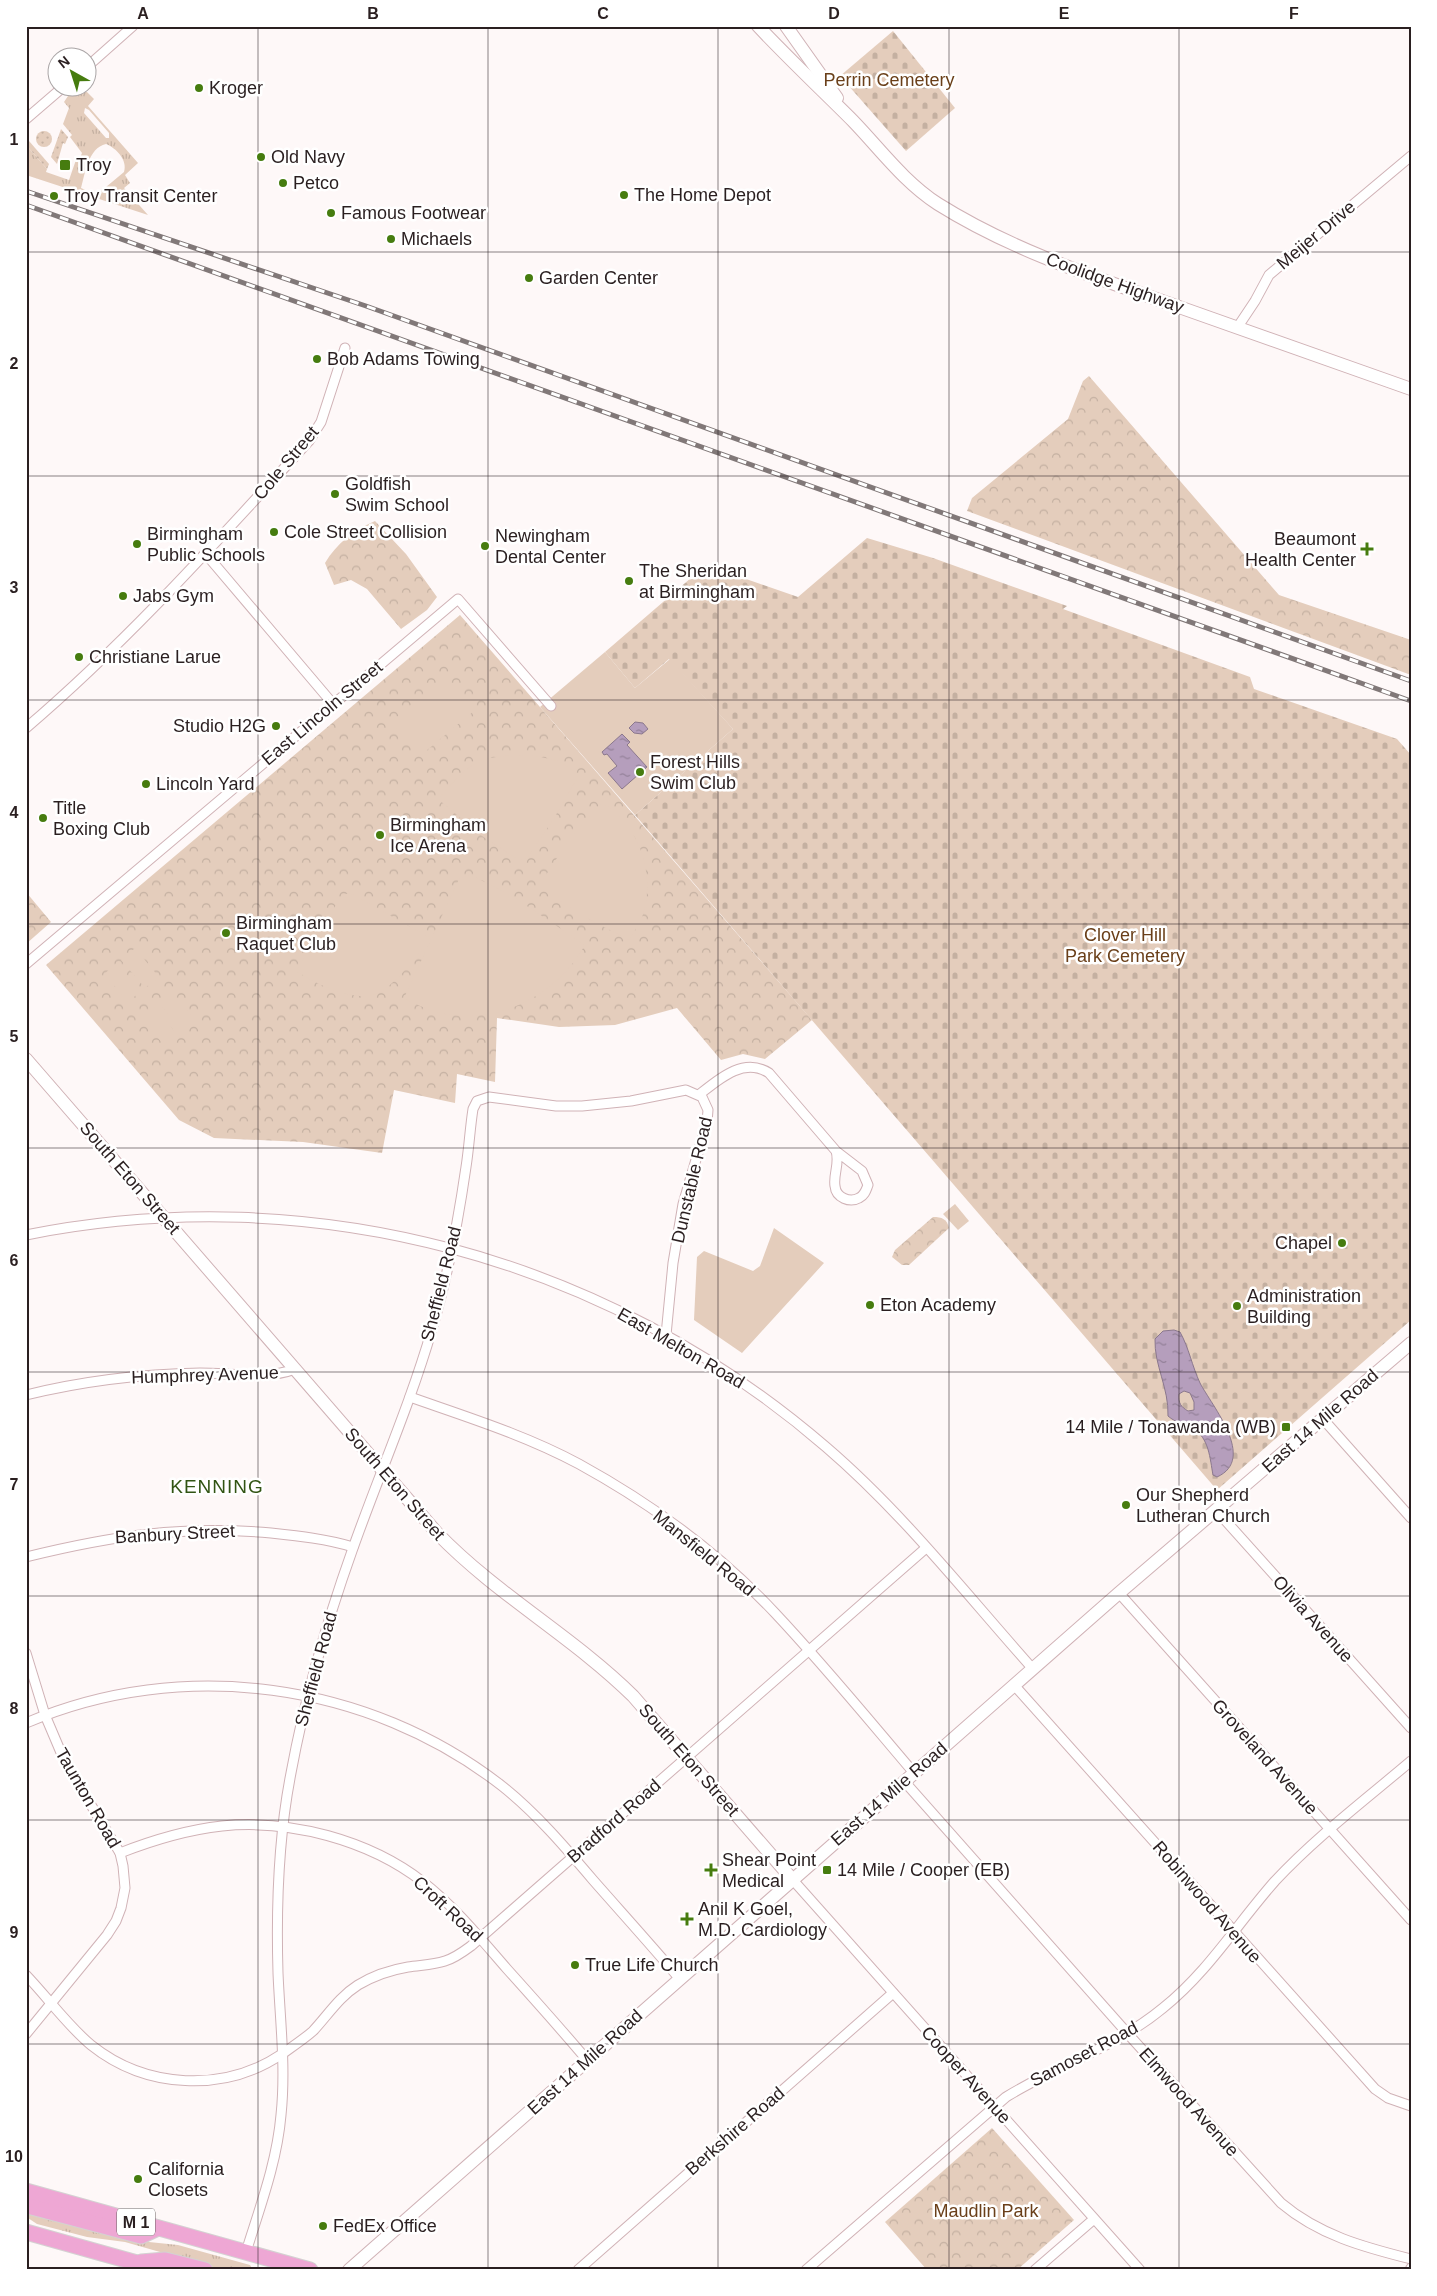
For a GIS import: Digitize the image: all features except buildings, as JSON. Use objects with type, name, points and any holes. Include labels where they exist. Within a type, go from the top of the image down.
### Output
[{"type":"main road","name":"Coolidge Highway","points":[[758,26],[797,68],[853,121],[905,177],[936,203],[972,223],[1024,250],[1237,328],[1411,388]]},
{"type":"main road","name":"Coolidge Highway","points":[[786,26],[853,121]]},
{"type":"main road","name":"South Eton Street","points":[[26,1059],[437,1533],[467,1564],[500,1591],[572,1642],[612,1675],[633,1696],[792,1879]]},
{"type":"main road","name":"East 14 Mile Road","points":[[349,2270],[1119,1593],[1411,1343]]},
{"type":"main road","name":"M 1","points":[[26,2191],[310,2270]]},
{"type":"main road","points":[[26,2207],[141,2236],[158,2228]]},
{"type":"main road","name":"M 1","points":[[27,2232],[135,2266],[154,2270]]},
{"type":"main road","points":[[246,2252],[260,2266],[259,2270]]},
{"type":"main road","points":[[135,2266],[165,2260],[206,2270]]},
{"type":"street","points":[[98,57],[133,26]]},
{"type":"street","points":[[26,119],[50,98]]},
{"type":"street","name":"Meijer Drive","points":[[1237,328],[1269,275],[1411,156]]},
{"type":"street","name":"Cole Street","points":[[26,728],[92,670],[205,553],[315,434],[321,422],[345,348]]},
{"type":"street","points":[[205,553],[333,704]]},
{"type":"street","name":"East Lincoln Street","points":[[26,964],[458,599],[551,706]]},
{"type":"street","points":[[696,1093],[739,1068],[747,1066],[758,1067],[775,1078],[836,1151],[866,1176],[868,1185],[863,1195],[858,1199],[844,1199],[836,1190],[835,1180],[839,1160],[836,1151]]},
{"type":"street","name":"Sheffield Road","points":[[246,2252],[276,2148],[282,2104],[283,2054],[277,1932],[279,1865],[290,1778],[307,1696],[322,1641],[353,1547],[410,1397],[432,1330],[452,1248],[466,1166],[472,1109],[477,1101],[489,1097],[531,1103],[582,1106],[631,1101],[686,1090],[696,1093]]},
{"type":"street","name":"Dunstable Road","points":[[666,1335],[673,1263],[683,1204],[707,1122],[708,1110],[696,1093]]},
{"type":"street","name":"East Melton Road","points":[[26,1236],[94,1224],[165,1218],[237,1216],[316,1222],[407,1237],[452,1248],[551,1280],[666,1335],[745,1384],[806,1431],[870,1488],[1033,1669]]},
{"type":"street","name":"Humphrey Avenue","points":[[26,1395],[140,1376],[201,1373],[273,1375],[295,1369]]},
{"type":"street","name":"Mansfield Road","points":[[410,1397],[491,1425],[578,1464],[616,1486],[689,1536],[724,1564],[774,1612],[914,1773]]},
{"type":"street","points":[[1323,1419],[1411,1518]]},
{"type":"street","name":"Olivia Avenue","points":[[1216,1510],[1411,1728]]},
{"type":"street","name":"Banbury Street","points":[[26,1556],[102,1539],[182,1530],[244,1530],[324,1540],[353,1547]]},
{"type":"street","name":"Bradford Road","points":[[26,1975],[91,2044],[124,2065],[155,2077],[192,2081],[214,2081],[234,2078],[259,2067],[283,2054],[311,2033],[343,1996],[367,1980],[396,1969],[444,1962],[462,1953],[926,1548]]},
{"type":"street","name":"Groveland Avenue","points":[[1119,1593],[1411,1920]]},
{"type":"street","name":"Taunton Road","points":[[26,1653],[45,1715],[73,1776],[120,1853],[125,1888],[121,1908],[116,1921],[107,1935],[26,2034]]},
{"type":"street","name":"Robinwood Avenue","points":[[1014,1685],[1375,2089],[1388,2098],[1411,2106]]},
{"type":"street","points":[[26,1723],[45,1715],[102,1699],[168,1688],[234,1686],[307,1696],[384,1719],[444,1748],[502,1787],[527,1808],[573,1856],[680,1978]]},
{"type":"street","name":"Samoset Road","points":[[806,2270],[994,2106],[1024,2085],[1102,2049],[1128,2034],[1162,2010],[1192,1983],[1275,1882],[1330,1830],[1411,1761]]},
{"type":"street","name":"Elmwood Avenue","points":[[904,1781],[1266,2188],[1293,2213],[1336,2238],[1411,2259]]},
{"type":"street","name":"Croft Road","points":[[120,1853],[159,1838],[190,1831],[236,1825],[283,1827],[347,1842],[371,1852],[421,1880],[442,1898],[481,1938],[587,2060]]},
{"type":"street","name":"Cooper Avenue","points":[[792,1879],[1140,2270]]},
{"type":"street","name":"Berkshire Road","points":[[578,2270],[893,1993]]},
{"type":"street","points":[[1035,2270],[1094,2219]]},
{"type":"green space","name":"Perrin Cemetery","points":[[893,31],[955,108],[906,151],[840,76]]},
{"type":"green space","points":[[67,98],[94,99],[88,106],[138,163],[125,175],[130,183],[124,188],[148,215],[26,175],[26,145],[47,169],[46,172],[69,180],[77,157],[80,158],[82,153],[63,124],[69,108],[64,102]],"holes":[[[85,108],[89,110],[109,133],[109,138],[106,138],[84,113]],[[106,144],[114,148],[123,159],[124,172],[100,192],[90,192],[81,188],[88,162],[95,151],[100,146]]]},
{"type":"green space","points":[[61,129],[68,137],[65,144],[63,143],[57,164],[51,157]]},
{"type":"green space","points":[[41,131],[47,131],[52,136],[50,145],[41,147],[36,142],[36,136]]},
{"type":"green space","points":[[29,141],[49,164],[47,169],[26,145],[26,142]]},
{"type":"green space","points":[[1089,376],[1279,595],[1411,640],[1411,675],[967,511],[972,498],[1068,419],[1083,381]]},
{"type":"green space","points":[[375,521],[406,554],[437,597],[427,610],[401,629],[367,589],[351,580],[334,585],[325,563],[346,538]]},
{"type":"green space","name":"Clover Hill Park Cemetery","points":[[867,538],[933,558],[1067,606],[1063,609],[1250,677],[1254,689],[1397,739],[1411,755],[1411,1320],[1217,1490],[635,815],[733,729],[669,659],[635,688],[605,652],[706,565],[798,597]]},
{"type":"green space","points":[[460,615],[812,1020],[765,1059],[743,1054],[721,1060],[677,1008],[615,1025],[559,1027],[497,1018],[495,1082],[457,1074],[455,1103],[394,1090],[382,1153],[303,1142],[214,1138],[179,1120],[46,965]]},
{"type":"green space","name":"Forest Hills Swim Club","points":[[605,652],[635,688],[670,659],[733,729],[635,815],[540,707]]},
{"type":"green space","points":[[445,676],[474,711],[420,756],[391,722]]},
{"type":"green space","points":[[532,755],[559,761],[579,775],[553,820],[527,858],[519,860],[482,836],[438,799],[460,776],[478,762],[500,756]]},
{"type":"green space","points":[[602,802],[620,816],[632,832],[643,856],[646,869],[647,895],[645,908],[641,920],[629,940],[581,915],[542,889],[542,881],[568,841]]},
{"type":"green space","points":[[471,875],[512,896],[585,945],[558,980],[522,1004],[480,1015],[458,1016],[424,1008],[404,998],[459,879]]},
{"type":"green space","points":[[26,892],[51,922],[26,944]]},
{"type":"green space","points":[[350,893],[430,938],[395,981],[386,988],[369,996],[350,995],[340,992],[321,985],[296,971],[342,895]]},
{"type":"green space","points":[[135,948],[159,977],[145,988],[121,960]]},
{"type":"green space","points":[[117,963],[141,991],[128,1002],[104,974]]},
{"type":"green space","points":[[172,991],[195,1020],[182,1031],[158,1002]]},
{"type":"green space","points":[[154,1007],[178,1035],[165,1046],[141,1018]]},
{"type":"green space","points":[[955,1204],[969,1221],[958,1230],[943,1214]]},
{"type":"green space","points":[[933,1217],[944,1219],[949,1228],[909,1265],[902,1265],[892,1257],[895,1250]]},
{"type":"green space","points":[[774,1228],[824,1263],[742,1353],[694,1320],[697,1257],[704,1251],[753,1271],[760,1266]]},
{"type":"green space","name":"Maudlin Park","points":[[992,2128],[1074,2220],[1017,2270],[927,2270],[885,2222]]},
{"type":"green space","points":[[39,2212],[149,2242],[178,2245],[250,2265],[253,2270],[223,2270],[125,2242],[87,2237],[37,2224],[28,2218],[29,2214]]},
{"type":"water","points":[[635,722],[643,723],[648,729],[642,734],[634,733],[629,728]]},
{"type":"water","points":[[622,734],[630,742],[627,745],[647,767],[622,789],[608,773],[617,766],[607,754],[604,755],[602,752]]},
{"type":"water","points":[[1174,1330],[1180,1332],[1200,1383],[1228,1432],[1233,1458],[1228,1469],[1217,1477],[1213,1475],[1208,1449],[1202,1437],[1193,1429],[1168,1416],[1168,1406],[1155,1349],[1155,1339],[1163,1331]],"holes":[[[1184,1391],[1190,1393],[1194,1402],[1194,1410],[1188,1411],[1180,1404],[1179,1394]]]},
{"type":"railway","points":[[26,191],[366,306],[1411,681]]},
{"type":"railway","points":[[26,205],[1411,701]]},
{"type":"place","name":"Kroger","points":[[199,88]]},
{"type":"place","name":"Old Navy","points":[[261,157]]},
{"type":"place","name":"Troy","points":[[65,165]]},
{"type":"place","name":"Petco","points":[[283,183]]},
{"type":"place","name":"The Home Depot","points":[[624,195]]},
{"type":"place","name":"Troy Transit Center","points":[[54,196]]},
{"type":"place","name":"Famous Footwear","points":[[331,213]]},
{"type":"place","name":"Michaels","points":[[391,239]]},
{"type":"place","name":"Garden Center","points":[[529,278]]},
{"type":"place","name":"Bob Adams Towing","points":[[317,359]]},
{"type":"place","name":"Goldfish Swim School","points":[[335,494]]},
{"type":"place","name":"Cole Street Collision","points":[[274,532]]},
{"type":"place","name":"Birmingham Public Schools","points":[[137,544]]},
{"type":"place","name":"Newingham Dental Center","points":[[485,546]]},
{"type":"place","name":"Beaumont Health Center","points":[[1367,549]]},
{"type":"place","name":"The Sheridan at Birmingham","points":[[629,581]]},
{"type":"place","name":"Jabs Gym","points":[[123,596]]},
{"type":"place","name":"Christiane Larue","points":[[79,657]]},
{"type":"place","name":"Studio H2G","points":[[276,726]]},
{"type":"place","name":"Forest Hills Swim Club","points":[[640,772]]},
{"type":"place","name":"Lincoln Yard","points":[[146,784]]},
{"type":"place","name":"Title Boxing Club","points":[[43,818]]},
{"type":"place","name":"Birmingham Ice Arena","points":[[380,835]]},
{"type":"place","name":"Birmingham Raquet Club","points":[[226,933]]},
{"type":"place","name":"Chapel","points":[[1342,1243]]},
{"type":"place","name":"Eton Academy","points":[[870,1305]]},
{"type":"place","name":"Administration Building","points":[[1237,1306]]},
{"type":"place","name":"14 Mile / Tonawanda (WB)","points":[[1286,1427]]},
{"type":"place","name":"Our Shepherd Lutheran Church","points":[[1126,1505]]},
{"type":"place","name":"Shear Point Medical","points":[[711,1870]]},
{"type":"place","name":"14 Mile / Cooper (EB)","points":[[827,1870]]},
{"type":"place","name":"Anil K Goel, M.D. Cardiology","points":[[687,1919]]},
{"type":"place","name":"True Life Church","points":[[575,1965]]},
{"type":"place","name":"California Closets","points":[[138,2179]]},
{"type":"place","name":"FedEx Office","points":[[323,2226]]},
{"type":"district","name":"KENNING","points":[[217,1486]]}]
